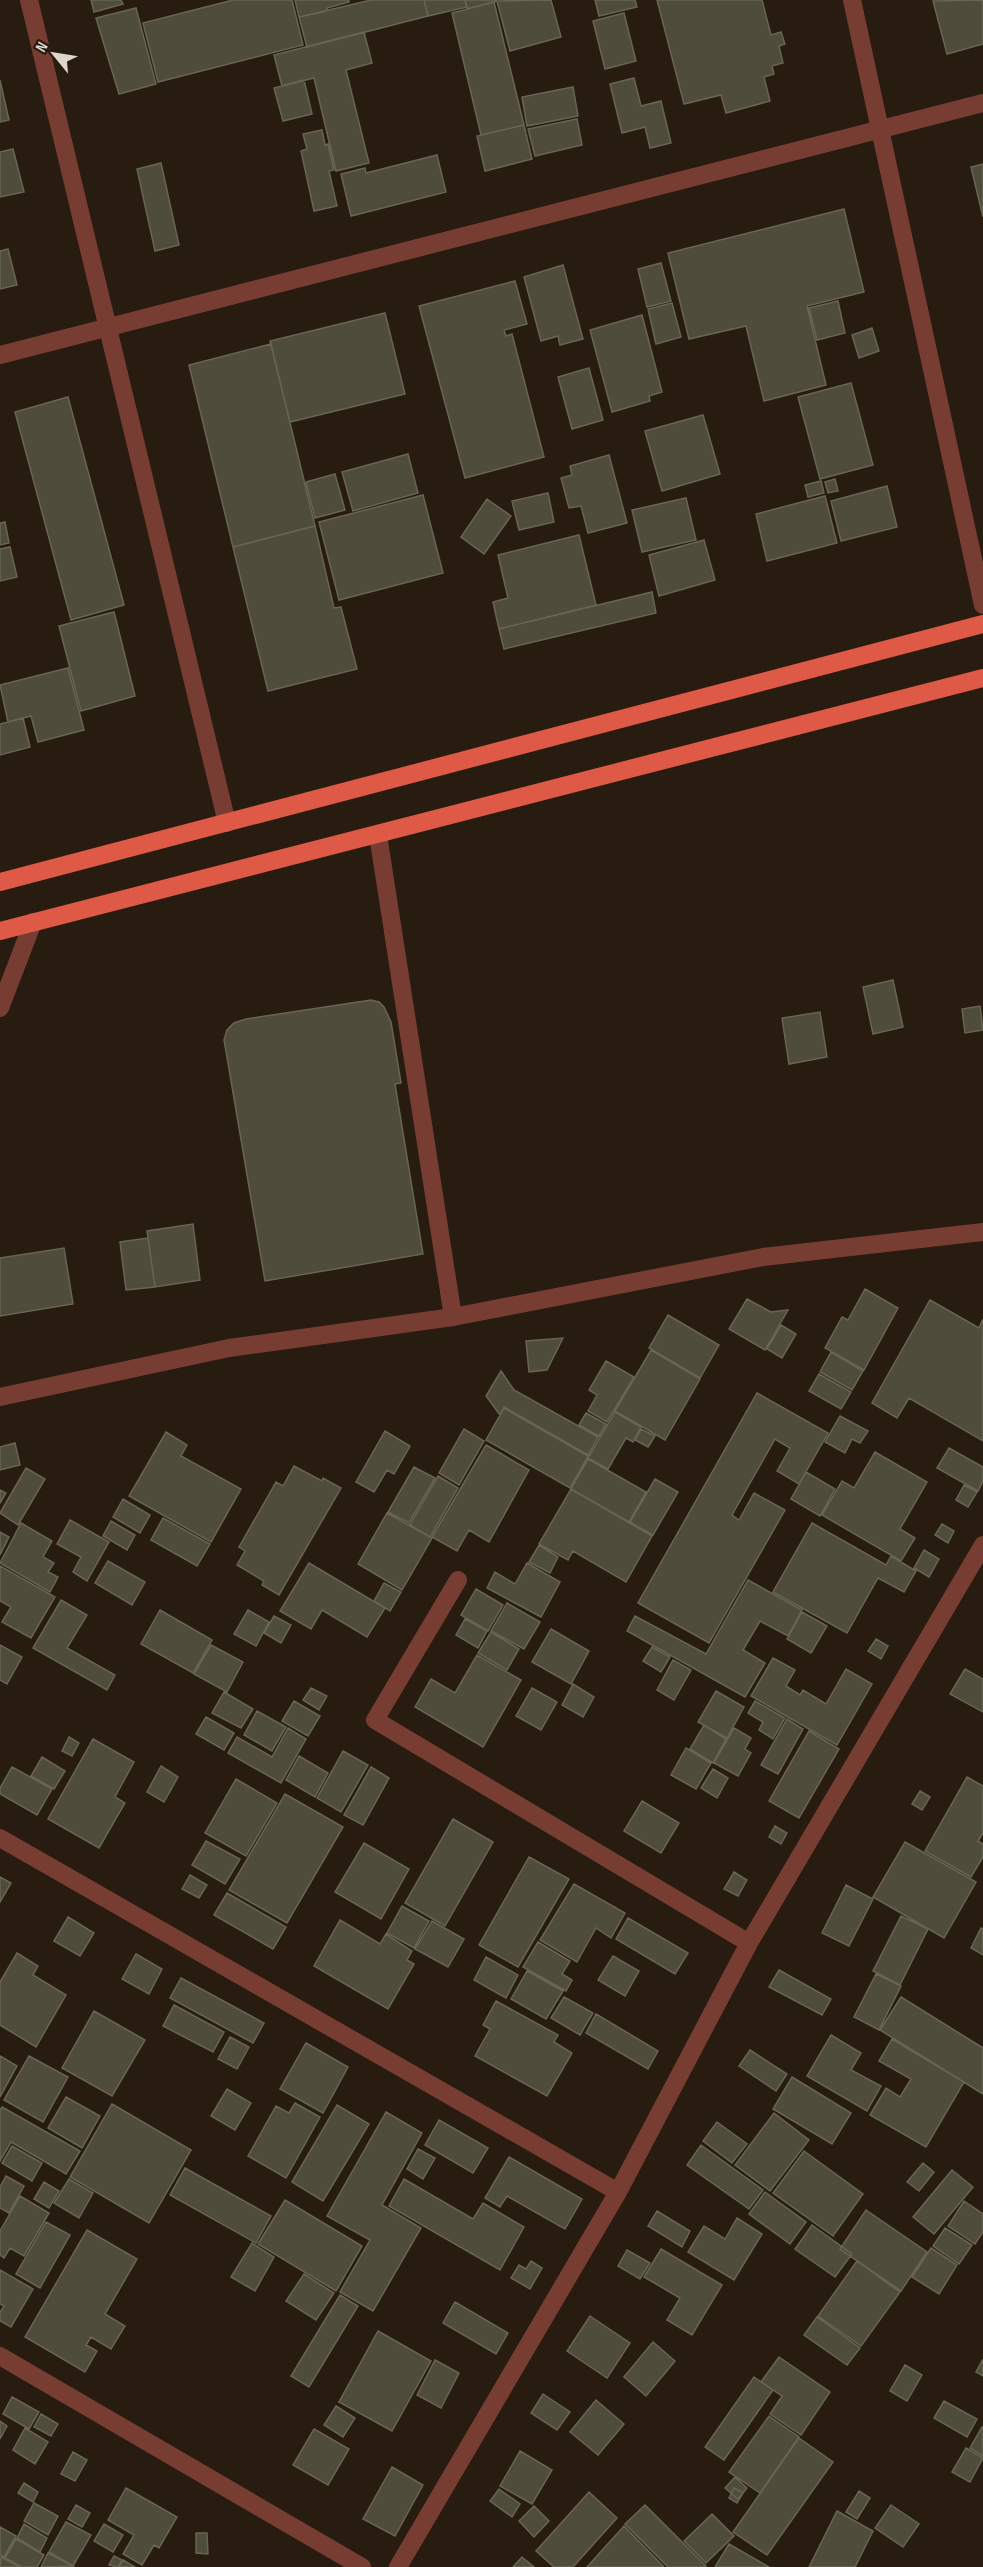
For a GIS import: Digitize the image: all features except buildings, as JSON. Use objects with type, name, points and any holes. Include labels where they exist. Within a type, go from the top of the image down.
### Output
[{"type":"highway","points":[[0,882],[983,624]]},
{"type":"highway","points":[[0,931],[983,678]]},
{"type":"street","points":[[29,0],[106,329],[227,823]]},
{"type":"street","points":[[852,0],[983,604]]},
{"type":"street","points":[[0,355],[881,128],[983,104]]},
{"type":"street","points":[[378,835],[453,1317]]},
{"type":"street","points":[[0,1008],[33,922]]},
{"type":"street","points":[[0,1397],[229,1348],[453,1317],[764,1257],[983,1232]]},
{"type":"street","points":[[398,2567],[618,2192],[749,1943],[983,1545]]},
{"type":"street","points":[[458,1580],[375,1720],[749,1943]]},
{"type":"street","points":[[0,1838],[618,2192]]},
{"type":"street","points":[[0,2357],[362,2567]]}]
